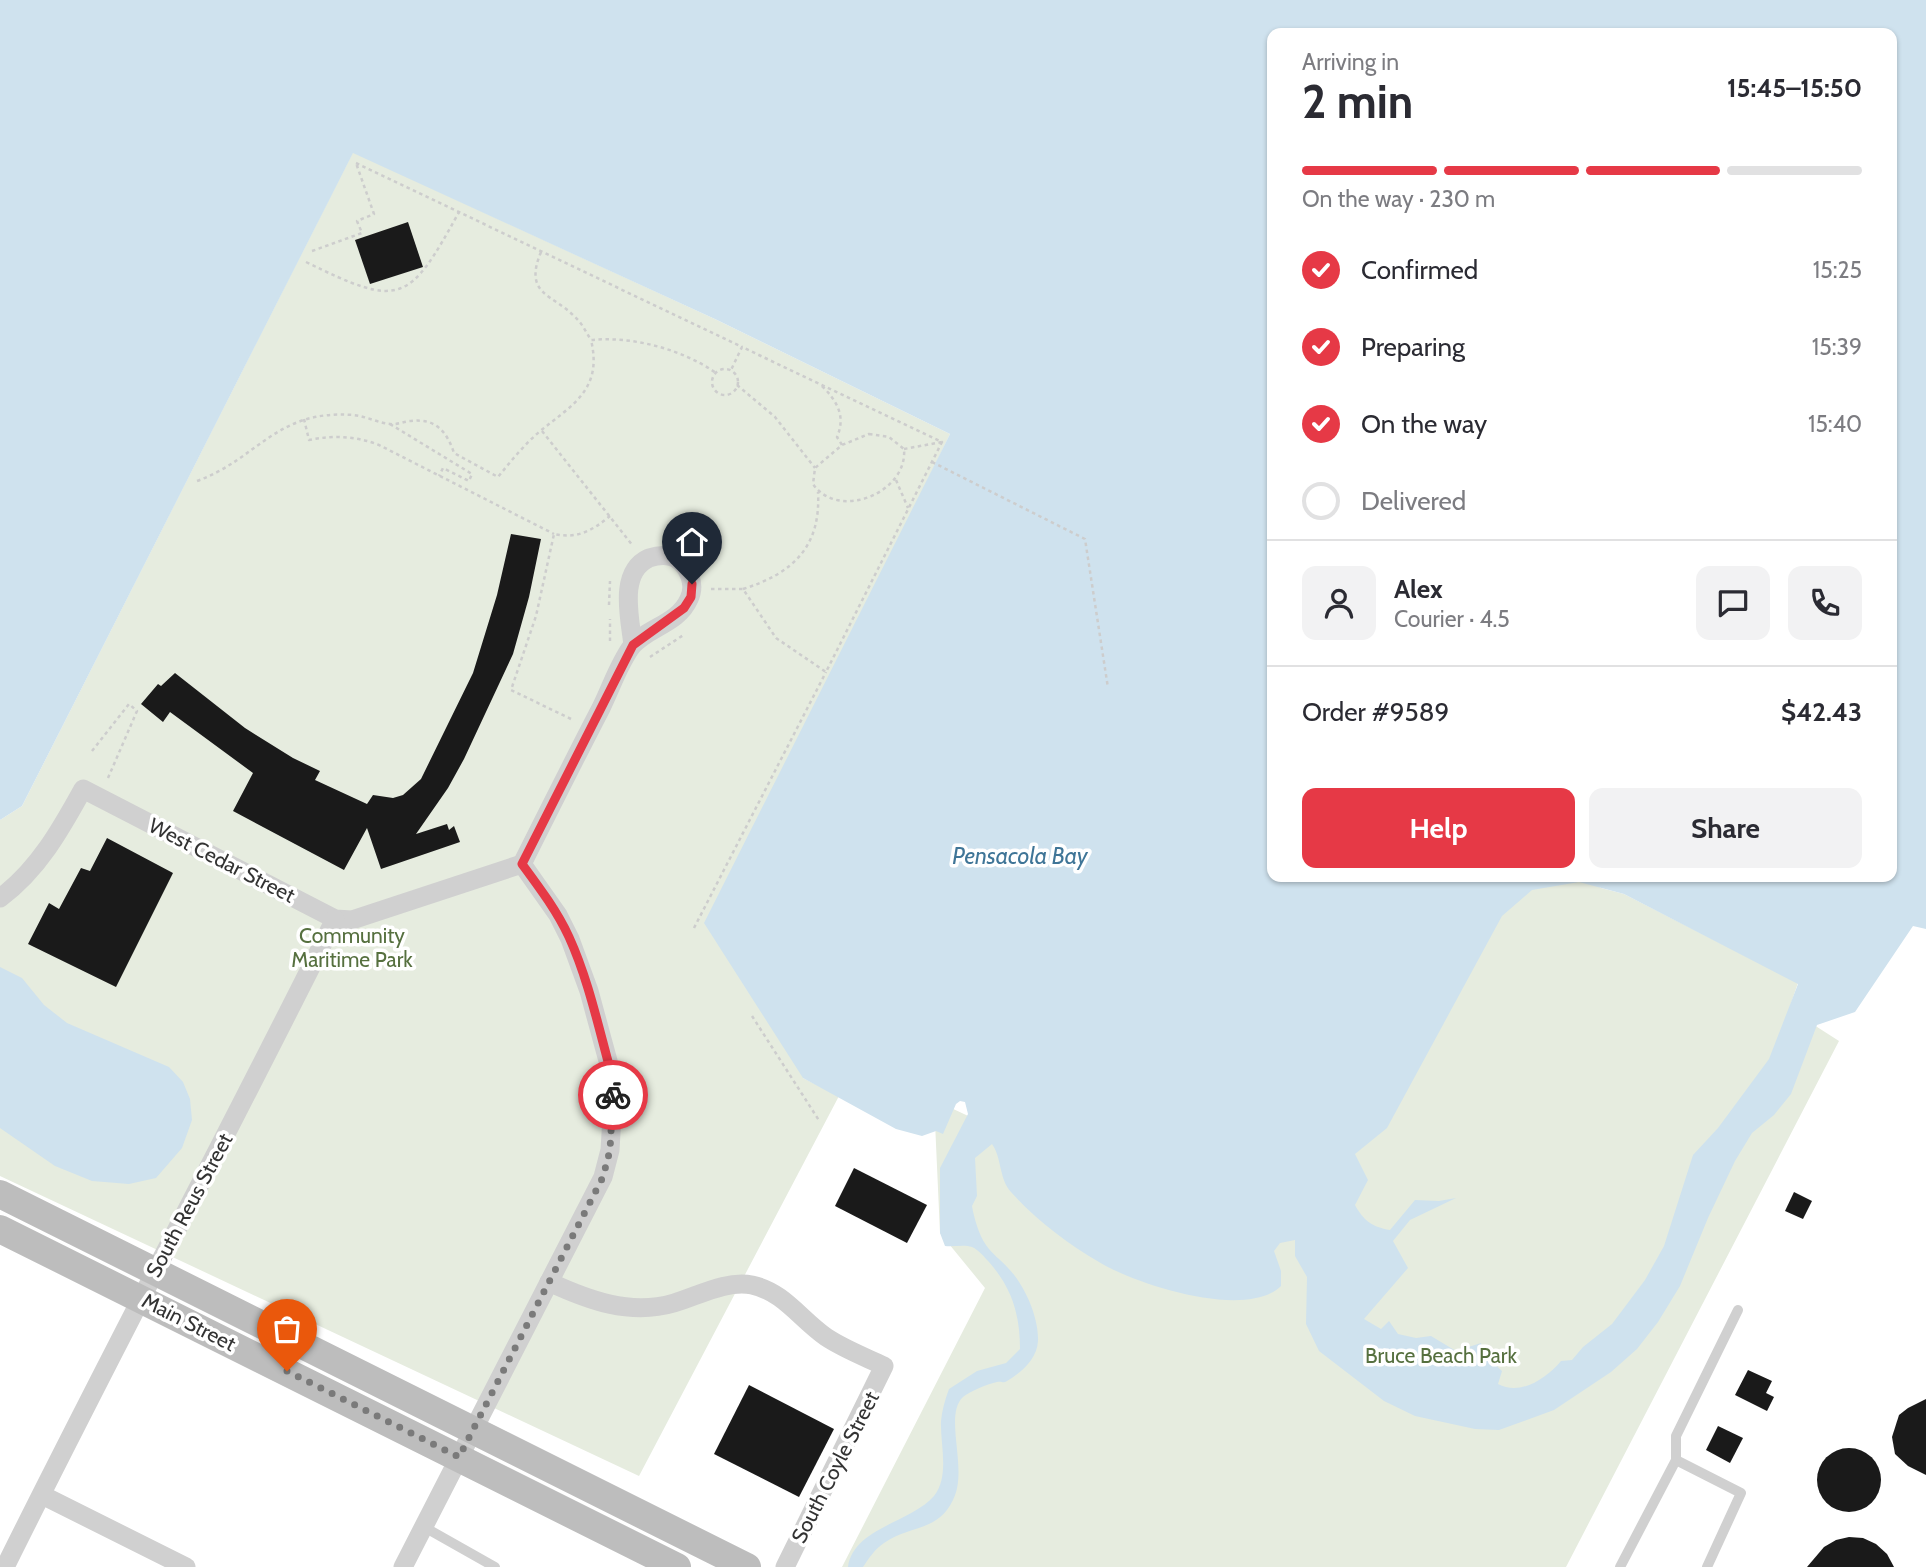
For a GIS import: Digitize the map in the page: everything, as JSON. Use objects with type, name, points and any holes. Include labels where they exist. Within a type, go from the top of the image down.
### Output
[{"type":"main road","points":[[0,1194],[747,1567]]},
{"type":"main road","name":"Main Street","points":[[0,1229],[677,1567]]},
{"type":"street","points":[[335,919],[352,920],[522,864],[633,645],[671,620],[691,597],[692,584],[688,571],[678,560],[667,555],[653,556],[640,562],[629,582],[628,603],[633,645]]},
{"type":"street","name":"West Cedar Street","points":[[0,898],[27,874],[42,855],[83,789],[335,919]]},
{"type":"street","points":[[403,1567],[603,1177],[610,1150],[614,1083],[589,991],[558,915],[522,864]]},
{"type":"street","name":"South Reus Street","points":[[5,1567],[140,1297],[335,919]]},
{"type":"street","name":"South Coyle Street","points":[[549,1282],[586,1300],[614,1306],[670,1304],[719,1287],[750,1285],[789,1303],[826,1337],[884,1366],[785,1567]]},
{"type":"street","points":[[42,1494],[186,1567]]},
{"type":"lane","points":[[1620,1567],[1676,1460],[1676,1436],[1738,1310]]},
{"type":"lane","points":[[1676,1460],[1741,1493],[1707,1567]]},
{"type":"lane","points":[[424,1527],[495,1567]]},
{"type":"path","points":[[312,251],[362,233],[357,220],[374,214],[356,163],[942,442]]},
{"type":"path","points":[[306,262],[366,289],[379,292],[402,288],[414,282],[424,271],[459,212]]},
{"type":"path","points":[[390,424],[420,421],[437,425],[447,435],[454,453],[498,477],[541,430],[570,409],[587,387],[595,360],[591,340],[575,316],[550,300],[538,286],[535,269],[542,251]]},
{"type":"path","points":[[591,340],[604,339],[649,346],[684,356],[716,373]]},
{"type":"path","points":[[731,370],[742,347]]},
{"type":"path","points":[[737,385],[728,394],[720,393],[712,384],[716,373],[723,369],[731,370],[737,385],[775,417],[815,468]]},
{"type":"path","points":[[820,384],[838,403],[840,413],[837,437],[842,444]]},
{"type":"path","points":[[197,481],[231,467],[250,448],[304,419],[354,415],[390,424],[472,474],[469,481],[443,468],[439,476]]},
{"type":"path","points":[[304,419],[309,440],[327,437],[369,441],[554,534],[577,535],[594,528],[610,516]]},
{"type":"path","points":[[541,430],[633,546],[642,540]]},
{"type":"path","points":[[869,434],[889,437],[904,449],[905,465],[896,480],[872,495],[850,501],[826,498],[813,484],[815,468],[842,444],[869,434]]},
{"type":"path","points":[[904,449],[942,442]]},
{"type":"path","points":[[694,928],[827,672],[942,442]]},
{"type":"path","points":[[932,462],[1085,539],[1108,688]]},
{"type":"path","points":[[896,480],[908,508]]},
{"type":"path","points":[[708,600],[710,589],[743,589],[786,569],[805,552],[817,527],[818,492]]},
{"type":"path","points":[[554,534],[536,616],[511,690],[571,719]]},
{"type":"path","points":[[610,640],[608,599],[612,575]]},
{"type":"path","points":[[743,589],[776,638],[827,672]]},
{"type":"path","points":[[650,657],[687,632]]},
{"type":"path","points":[[92,751],[129,704],[137,710],[108,778]]},
{"type":"path","points":[[752,1016],[820,1122]]},
{"type":"green space","name":"Community Maritime Park","points":[[353,152],[717,320],[950,434],[878,582],[803,1078],[839,1096],[639,1476],[0,1176],[0,820],[22,806]]},
{"type":"green space","name":"Bruce Beach Park","points":[[1481,882],[1591,882],[1601,888],[1624,894],[1798,983],[1789,1009],[1839,1041],[1566,1567],[842,1567],[985,1288],[940,1233],[934,1100],[1026,1143]]},
{"type":"water","name":"Pensacola Bay","points":[[0,0],[1926,0],[1926,929],[1913,926],[1855,1012],[1817,1025],[1791,1094],[1774,1115],[1752,1133],[1735,1161],[1680,1286],[1658,1322],[1637,1349],[1611,1372],[1554,1410],[1499,1430],[1475,1429],[1415,1416],[1384,1401],[1319,1351],[1306,1324],[1307,1277],[1295,1256],[1295,1240],[1280,1243],[1274,1251],[1281,1271],[1281,1286],[1265,1296],[1243,1300],[1218,1299],[1164,1289],[1099,1262],[1042,1222],[1007,1187],[992,1144],[975,1158],[977,1196],[972,1206],[973,1211],[983,1241],[1014,1275],[1029,1302],[1038,1332],[1035,1354],[1028,1364],[1005,1382],[993,1383],[970,1392],[957,1406],[957,1487],[947,1510],[931,1523],[884,1543],[863,1567],[848,1567],[852,1554],[860,1543],[912,1513],[934,1496],[942,1479],[941,1421],[949,1389],[977,1371],[1006,1363],[1020,1349],[1016,1313],[1004,1282],[983,1256],[969,1246],[945,1246],[940,1233],[940,1168],[968,1114],[965,1102],[956,1104],[943,1134],[936,1131],[922,1136],[896,1129],[803,1078],[704,923],[950,434],[717,320],[353,153],[22,806],[0,820]],"holes":[[[1579,882],[1624,894],[1798,984],[1769,1059],[1718,1128],[1693,1155],[1664,1246],[1645,1280],[1612,1324],[1583,1347],[1572,1360],[1561,1361],[1548,1374],[1532,1384],[1506,1387],[1498,1384],[1502,1371],[1483,1353],[1481,1343],[1456,1351],[1431,1336],[1416,1338],[1398,1334],[1389,1321],[1381,1329],[1364,1319],[1408,1268],[1393,1241],[1410,1220],[1456,1198],[1439,1201],[1415,1200],[1390,1230],[1373,1225],[1361,1215],[1355,1205],[1368,1180],[1355,1154],[1387,1128],[1502,916],[1532,890]]]},
{"type":"water","points":[[0,967],[22,978],[44,1005],[67,1023],[169,1067],[183,1082],[190,1099],[192,1120],[182,1148],[156,1178],[129,1184],[92,1181],[55,1166],[0,1128]]},
{"type":"building","points":[[408,222],[423,267],[370,284],[355,240]]},
{"type":"building","points":[[511,534],[541,539],[513,654],[464,759],[448,788],[416,834],[447,824],[449,830],[454,826],[460,842],[381,869],[367,828],[344,870],[233,811],[253,773],[170,712],[163,722],[141,704],[158,684],[161,686],[175,673],[245,728],[293,758],[320,771],[315,780],[367,804],[373,795],[393,798],[403,795],[421,779],[473,673],[497,595]]},
{"type":"building","points":[[107,838],[173,873],[116,987],[28,944],[49,903],[59,909],[81,868],[90,871]]},
{"type":"building","points":[[854,1168],[927,1205],[907,1243],[835,1206]]},
{"type":"building","points":[[1794,1192],[1812,1201],[1803,1219],[1785,1211]]},
{"type":"building","points":[[1748,1370],[1772,1381],[1766,1393],[1774,1397],[1767,1411],[1735,1395]]},
{"type":"building","points":[[749,1385],[834,1429],[799,1497],[714,1454]]},
{"type":"building","points":[[1926,1399],[1926,1475],[1908,1466],[1895,1454],[1892,1437],[1899,1415]]},
{"type":"building","points":[[1718,1426],[1743,1438],[1730,1463],[1706,1450]]},
{"type":"building","points":[[1849,1448],[1861,1450],[1872,1457],[1879,1468],[1879,1492],[1872,1503],[1861,1510],[1849,1512],[1837,1510],[1826,1503],[1819,1492],[1817,1480],[1819,1468],[1826,1457],[1837,1450]]},
{"type":"building","points":[[1849,1537],[1863,1538],[1876,1544],[1887,1554],[1894,1567],[1807,1567],[1824,1547]]},
{"type":"way so far","points":[[287,1371],[459,1457],[603,1177],[610,1150],[613,1095]]},
{"type":"route","points":[[613,1095],[614,1083],[589,991],[570,939],[558,915],[522,864],[633,645],[684,608],[691,597],[692,584]]}]
